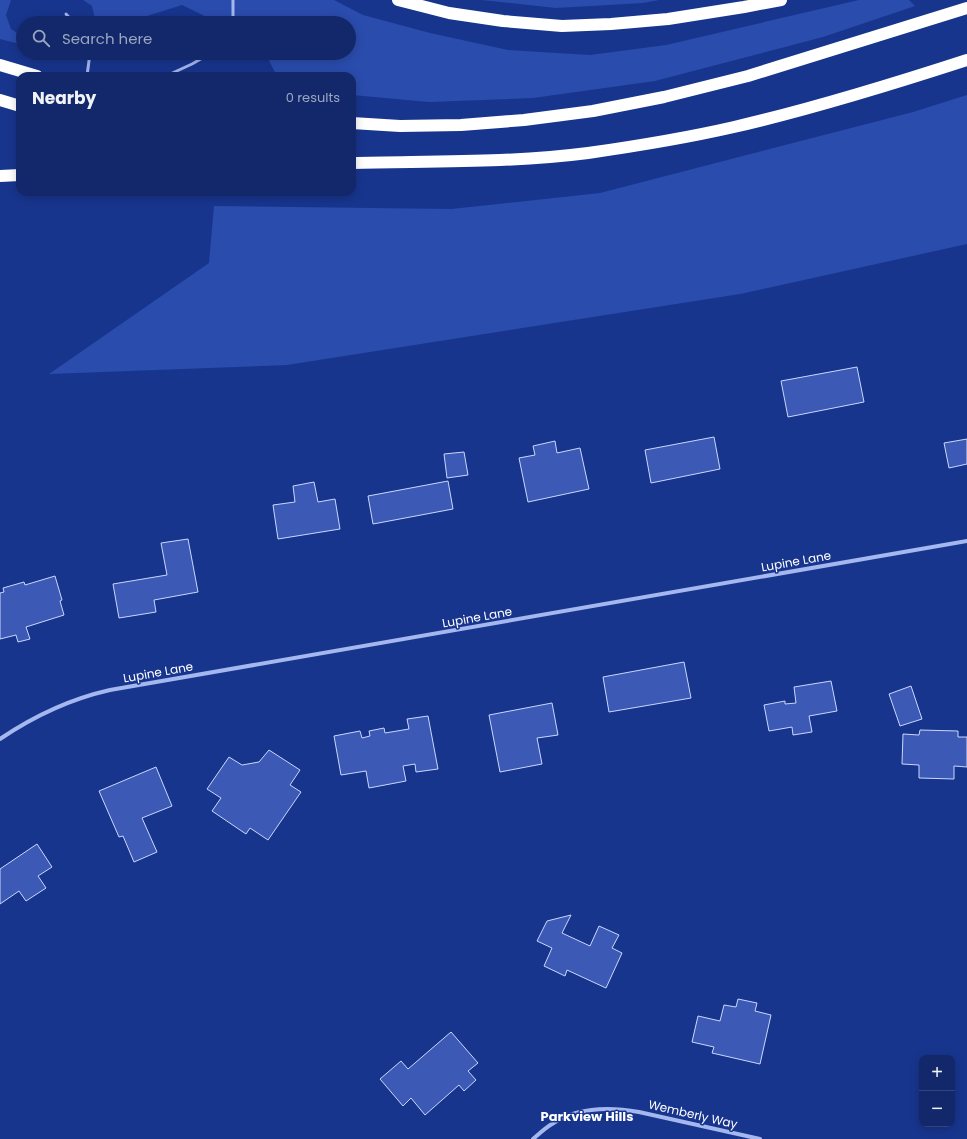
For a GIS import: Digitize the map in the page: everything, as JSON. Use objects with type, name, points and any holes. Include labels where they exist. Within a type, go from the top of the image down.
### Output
[{"type":"highway","points":[[398,0],[449,13],[503,21],[562,26],[611,24],[668,19],[781,0]]},
{"type":"highway","points":[[356,123],[400,126],[461,124],[524,120],[593,111],[664,97],[748,76],[967,8]]},
{"type":"highway","points":[[356,163],[489,161],[537,158],[650,144],[733,127],[809,108],[967,60]]},
{"type":"highway","points":[[0,65],[24,72]]},
{"type":"highway","points":[[0,100],[16,105]]},
{"type":"highway","points":[[356,159],[397,162]]},
{"type":"highway","points":[[0,176],[16,175]]},
{"type":"street","name":"Lupine Lane","points":[[0,739],[48,710],[92,694],[110,690],[967,542]]},
{"type":"street","name":"Wemberly Way","points":[[533,1139],[552,1124],[568,1115],[602,1109],[621,1109],[760,1139]]},
{"type":"lane","points":[[233,0],[233,16]]},
{"type":"lane","points":[[88,72],[89,60]]},
{"type":"lane","points":[[175,72],[199,60]]},
{"type":"shaded area","points":[[0,0],[11,0],[6,15],[11,29],[16,32],[16,43],[0,39]]},
{"type":"shaded area","points":[[83,0],[334,0],[363,15],[430,33],[508,50],[590,55],[666,45],[859,0],[909,0],[915,6],[823,37],[655,81],[533,98],[429,102],[356,95],[356,72],[275,72],[269,60],[356,60],[356,16],[205,16],[182,5],[147,16],[94,16],[92,6]]},
{"type":"shaded area","points":[[482,0],[659,0],[643,3],[556,8]]},
{"type":"shaded area","points":[[967,95],[967,244],[740,294],[287,365],[49,374],[209,263],[214,206],[451,209],[600,193],[913,112]]},
{"type":"building","points":[[857,367],[864,402],[788,417],[781,381]]},
{"type":"building","points":[[714,437],[720,469],[651,483],[645,450]]},
{"type":"building","points":[[967,439],[967,464],[949,468],[944,443]]},
{"type":"building","points":[[555,441],[557,453],[580,448],[589,489],[528,502],[519,458],[535,455],[533,446]]},
{"type":"building","points":[[464,452],[468,475],[447,478],[444,454]]},
{"type":"building","points":[[448,481],[453,509],[373,524],[368,496]]},
{"type":"building","points":[[314,482],[318,502],[335,499],[340,529],[278,539],[273,505],[295,502],[293,486]]},
{"type":"building","points":[[188,539],[198,592],[154,600],[156,612],[119,618],[113,584],[167,575],[161,543]]},
{"type":"building","points":[[55,576],[62,600],[60,601],[64,615],[26,627],[30,639],[18,642],[16,635],[0,639],[0,593],[4,592],[3,588],[24,582],[25,585]]},
{"type":"building","points":[[684,662],[691,698],[609,712],[603,677]]},
{"type":"building","points":[[831,681],[837,711],[809,716],[812,732],[793,735],[792,727],[769,731],[764,705],[785,701],[785,704],[796,703],[794,687]]},
{"type":"building","points":[[911,686],[922,719],[900,726],[889,694]]},
{"type":"building","points":[[552,703],[558,735],[537,738],[542,764],[500,772],[489,715]]},
{"type":"building","points":[[428,716],[438,769],[416,772],[415,764],[403,766],[406,781],[369,788],[366,771],[341,775],[334,736],[360,731],[362,738],[370,736],[369,731],[384,728],[385,733],[409,729],[407,719]]},
{"type":"building","points":[[920,730],[958,731],[958,737],[967,737],[967,767],[954,766],[954,779],[919,778],[919,765],[902,764],[903,734],[919,735]]},
{"type":"building","points":[[269,750],[300,770],[290,785],[301,792],[268,840],[250,828],[246,834],[212,811],[221,798],[207,789],[229,757],[242,765],[259,762]]},
{"type":"building","points":[[156,767],[172,806],[142,818],[157,852],[134,862],[123,836],[119,837],[99,791]]},
{"type":"building","points":[[37,844],[52,867],[38,876],[46,888],[26,901],[19,891],[0,904],[0,869]]},
{"type":"building","points":[[571,915],[562,933],[590,946],[599,926],[619,935],[612,948],[622,953],[606,988],[567,970],[565,976],[544,966],[552,948],[537,941],[547,921]]},
{"type":"building","points":[[738,999],[757,1003],[755,1011],[771,1015],[760,1064],[712,1053],[714,1047],[692,1042],[698,1016],[720,1021],[724,1005],[736,1007]]},
{"type":"building","points":[[451,1032],[478,1063],[468,1071],[476,1080],[464,1091],[459,1085],[425,1115],[411,1098],[403,1106],[380,1079],[401,1061],[408,1069]]},
{"type":"district","name":"Parkview Hills","points":[[587,1116]]}]
